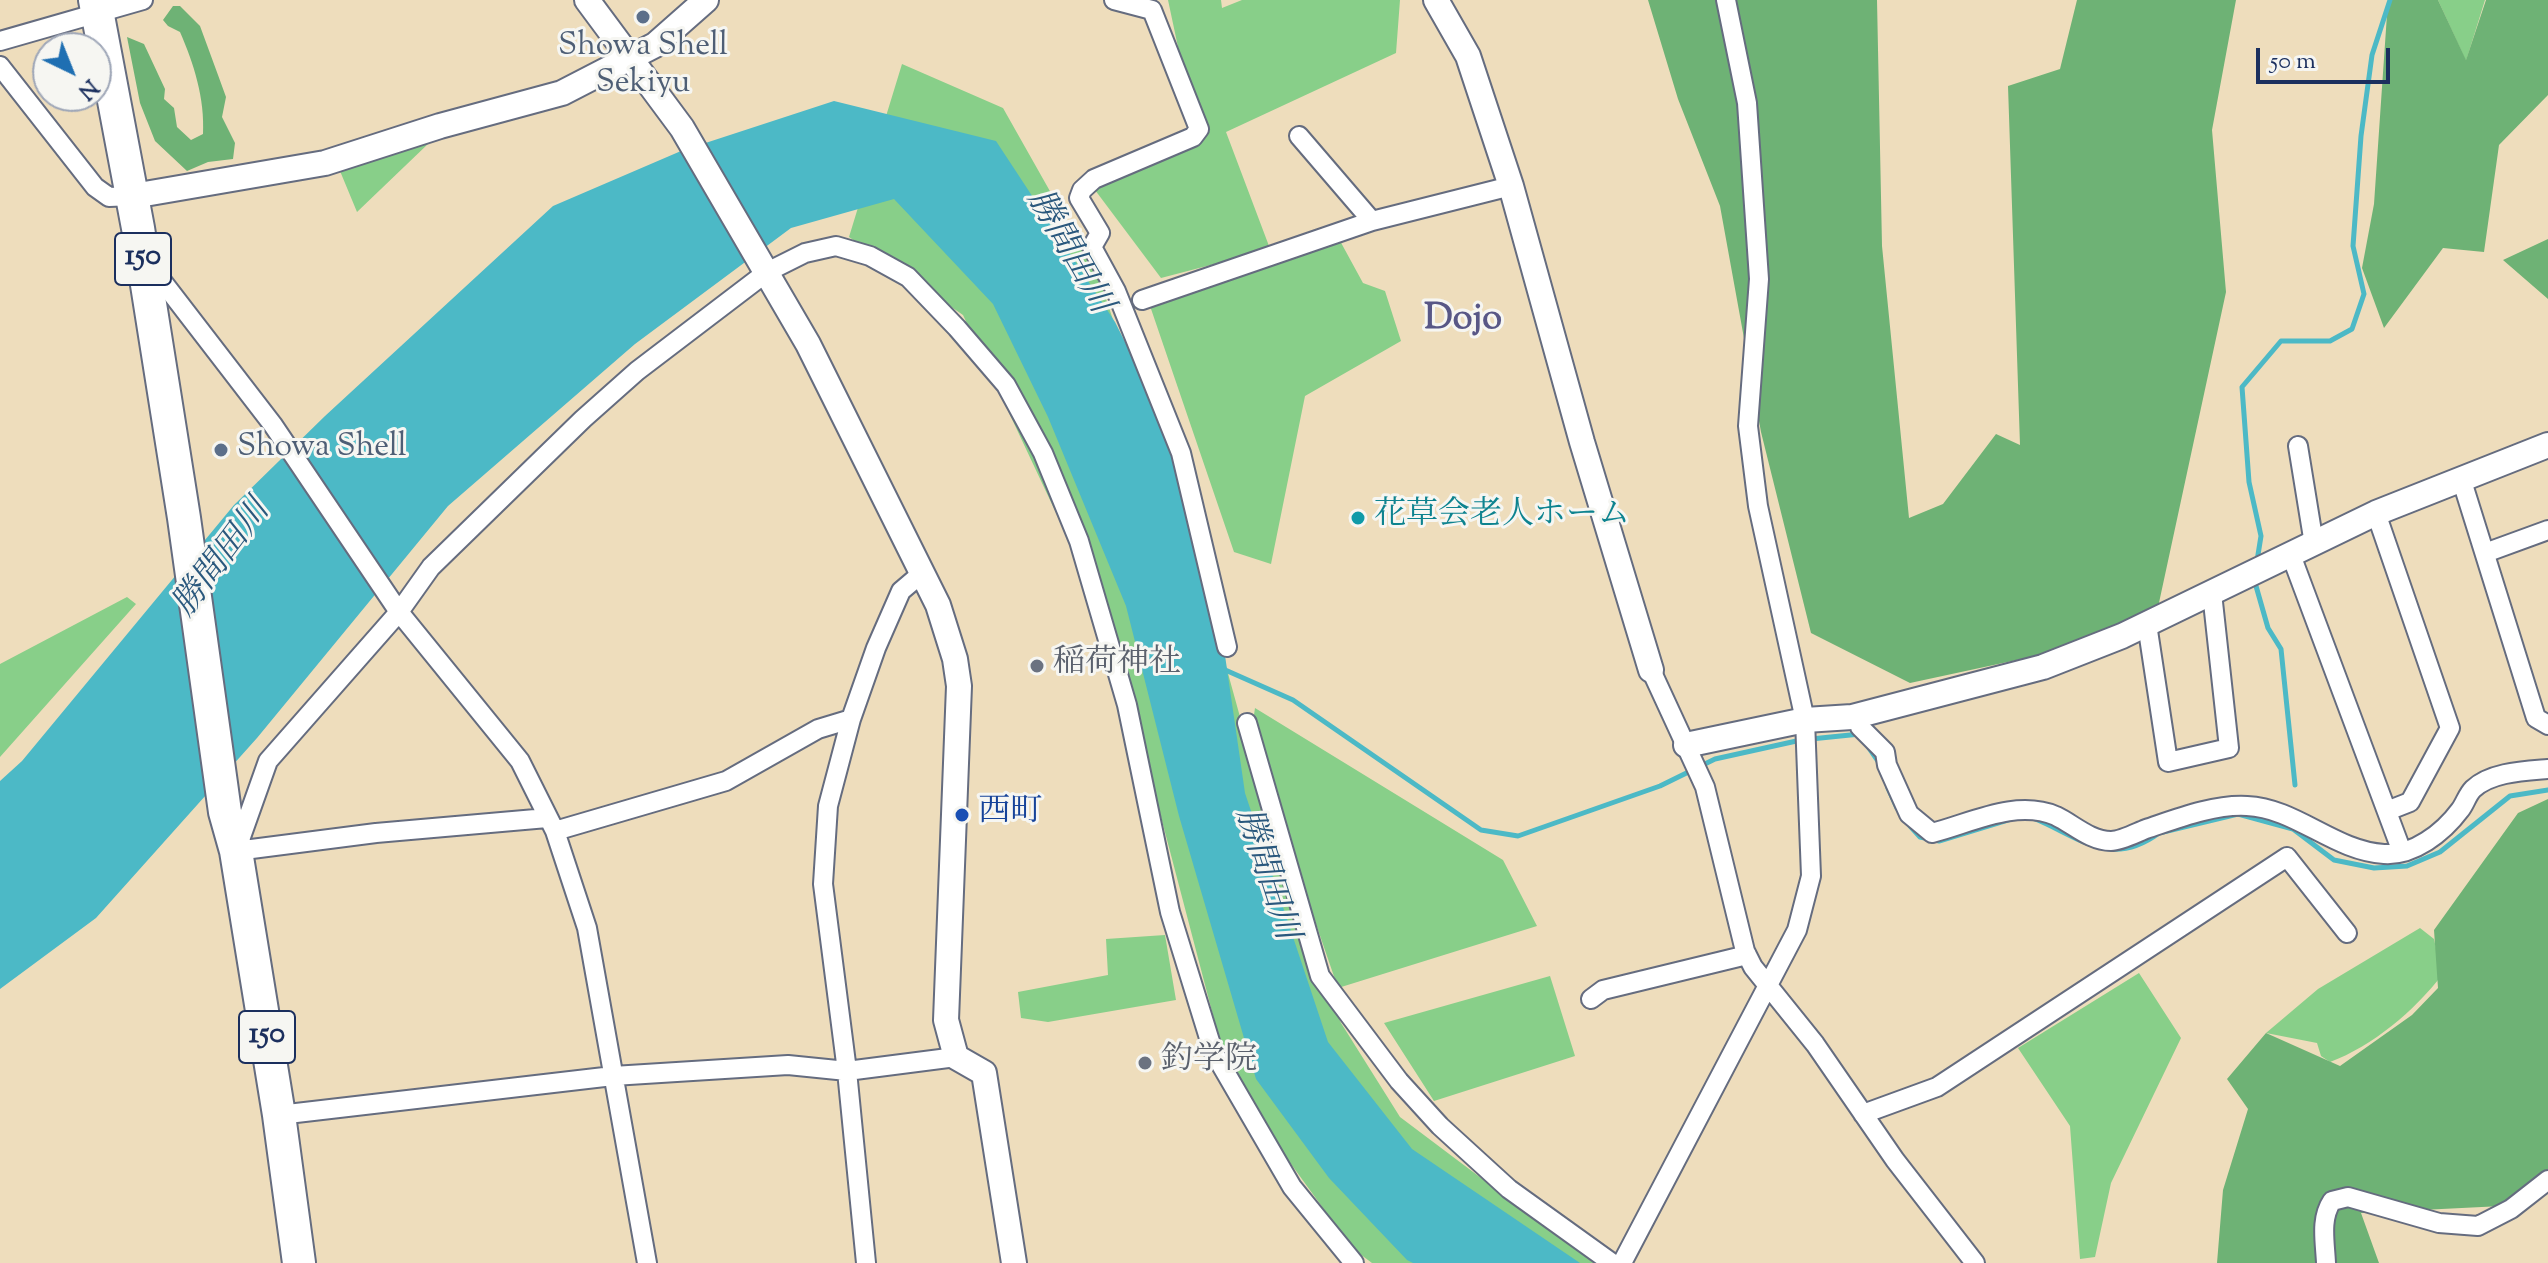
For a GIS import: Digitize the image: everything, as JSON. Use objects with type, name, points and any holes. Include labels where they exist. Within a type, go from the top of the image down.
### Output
[{"type":"highway","name":"150","points":[[96,7],[133,196],[184,518],[225,812],[236,851],[279,1115],[299,1263]]},
{"type":"street","points":[[0,41],[96,7],[143,0]]},
{"type":"street","points":[[587,0],[688,139],[765,269],[808,344],[938,605],[955,659],[959,686],[946,1020],[956,1057]]},
{"type":"street","points":[[0,66],[95,187],[109,197],[133,196],[325,163],[440,126],[562,93],[655,45],[706,0]]},
{"type":"street","points":[[1114,0],[1152,5],[1199,129],[1193,137],[1094,179],[1082,190],[1079,198],[1100,233],[1092,247],[1116,291],[1181,453],[1227,647]]},
{"type":"street","points":[[1436,0],[1468,56],[1511,186],[1582,442],[1651,670],[1702,780],[1747,955],[1753,967],[1815,1044],[1895,1160],[1975,1263]]},
{"type":"street","points":[[1622,1263],[1797,930],[1811,876],[1805,724],[1758,506],[1748,426],[1759,279],[1747,103],[1726,0]]},
{"type":"street","points":[[1299,136],[1372,221]]},
{"type":"street","points":[[1142,300],[1372,221],[1511,186]]},
{"type":"street","points":[[851,719],[818,729],[726,781],[551,825],[376,833],[236,851],[268,761],[393,605],[583,419],[637,371],[765,269],[805,253],[836,246],[870,256],[908,277],[957,328],[1006,385],[1043,453],[1079,541],[1127,705],[1170,912],[1213,1051],[1292,1187],[1354,1263]]},
{"type":"street","points":[[142,255],[273,425],[393,605],[520,761],[551,825],[587,928],[647,1263]]},
{"type":"street","points":[[1689,751],[1859,715],[2043,667],[2147,624],[2376,513],[2548,445]]},
{"type":"street","points":[[2298,446],[2314,544]]},
{"type":"street","points":[[2461,478],[2536,718],[2548,725]]},
{"type":"street","points":[[2376,513],[2450,728],[2410,802],[2387,811]]},
{"type":"street","points":[[2485,553],[2548,530]]},
{"type":"street","points":[[2291,555],[2402,852]]},
{"type":"street","points":[[866,1263],[847,1071],[823,884],[828,806],[851,719],[876,648],[901,591],[921,574]]},
{"type":"street","points":[[2147,624],[2168,762],[2229,748],[2212,593]]},
{"type":"street","points":[[1859,715],[1860,727],[1885,752],[1887,765],[1909,814],[1932,833],[2012,810],[2035,810],[2056,817],[2082,833],[2111,841],[2224,808],[2248,806],[2291,817],[2351,848],[2385,854],[2415,849],[2441,830],[2460,810],[2472,790],[2491,778],[2548,769]]},
{"type":"street","points":[[1247,723],[1320,976],[1399,1081],[1440,1126],[1509,1189],[1612,1263]]},
{"type":"street","points":[[1863,1114],[1937,1087],[2287,857],[2347,933]]},
{"type":"street","points":[[1591,999],[1603,990],[1747,955]]},
{"type":"street","points":[[279,1115],[613,1076],[788,1065],[847,1071],[956,1057],[984,1073],[1014,1263]]},
{"type":"street","points":[[2326,1263],[2325,1211],[2332,1201],[2348,1197],[2439,1223],[2478,1226],[2511,1209],[2548,1180]]},
{"type":"green space","points":[[1168,0],[1221,0],[1222,8],[1242,0],[1400,0],[1396,53],[1226,132],[1269,246],[1333,228],[1363,283],[1385,291],[1401,341],[1305,396],[1271,564],[1234,552],[1149,303],[1245,256],[1161,278],[1092,186],[1198,141]]},
{"type":"green space","points":[[1648,0],[1877,0],[1882,246],[1909,518],[1943,504],[1996,434],[2020,445],[2008,86],[2060,69],[2077,0],[2236,0],[2212,130],[2226,292],[2157,612],[2040,655],[1910,683],[1811,633],[1761,432],[1720,206],[1678,99]]},
{"type":"green space","points":[[2388,0],[2438,0],[2466,60],[2486,0],[2548,0],[2548,95],[2499,145],[2484,252],[2443,248],[2384,328],[2362,268],[2374,204]]},
{"type":"green space","points":[[2438,0],[2485,0],[2466,61]]},
{"type":"green space","points":[[173,6],[180,6],[200,26],[226,97],[222,117],[235,143],[233,159],[208,162],[187,171],[155,141],[140,103],[127,37],[144,44],[165,89],[164,99],[174,108],[177,127],[191,140],[203,134],[198,82],[190,57],[180,32],[163,20]]},
{"type":"green space","points":[[902,64],[1003,108],[1099,278],[1210,608],[1291,902],[1341,1023],[1400,1117],[1594,1263],[1372,1263],[1352,1248],[1230,1080],[1113,634],[963,315],[849,237]]},
{"type":"green space","points":[[429,143],[357,212],[340,171]]},
{"type":"green space","points":[[2548,239],[2548,299],[2503,260]]},
{"type":"green space","points":[[127,597],[136,604],[0,757],[0,664]]},
{"type":"green space","points":[[1255,708],[1503,860],[1537,926],[1338,988],[1251,735]]},
{"type":"green space","points":[[2548,799],[2548,1169],[2502,1206],[2361,1213],[2379,1263],[2217,1263],[2223,1190],[2248,1109],[2227,1079],[2266,1033],[2340,1066],[2412,1015],[2438,988],[2434,930],[2518,813]]},
{"type":"green space","points":[[2420,928],[2434,939],[2442,975],[2419,1002],[2377,1037],[2330,1062],[2321,1056],[2317,1043],[2266,1033],[2318,989]]},
{"type":"green space","points":[[1165,935],[1176,1000],[1048,1022],[1021,1018],[1018,992],[1108,975],[1106,939]]},
{"type":"green space","points":[[2139,973],[2181,1038],[2111,1183],[2095,1257],[2080,1259],[2070,1126],[2018,1048]]},
{"type":"green space","points":[[1550,976],[1575,1056],[1434,1101],[1384,1023]]},
{"type":"water","name":"勝間田川","points":[[834,101],[996,141],[1115,322],[1181,453],[1220,621],[1245,793],[1328,1042],[1412,1149],[1580,1263],[1413,1263],[1407,1260],[1329,1178],[1256,1079],[1179,816],[1126,606],[1048,417],[993,304],[894,199],[791,228],[635,344],[448,506],[257,738],[96,918],[0,989],[0,781],[22,761],[234,505],[325,416],[553,206],[681,151]]},
{"type":"waterway","points":[[2257,561],[2261,536],[2249,482],[2242,387],[2281,341],[2330,341],[2352,329],[2364,294],[2353,246],[2361,136],[2372,55],[2390,0]]},
{"type":"waterway","points":[[2254,579],[2268,628],[2281,649],[2295,785]]},
{"type":"waterway","points":[[1223,669],[1293,700],[1481,830],[1518,836],[1660,786],[1715,759],[1801,740]]},
{"type":"waterway","points":[[1811,739],[1860,734]]},
{"type":"waterway","points":[[1867,745],[1880,764]]},
{"type":"waterway","points":[[1888,788],[1897,808]]},
{"type":"waterway","points":[[2033,818],[2095,846],[2125,849],[2159,833],[2238,814],[2293,829],[2334,860],[2374,868],[2407,866],[2440,852],[2510,796],[2548,790]]},
{"type":"waterway","points":[[1910,826],[1920,837],[1939,841],[2011,819]]},
{"type":"place","name":"Showa Shell Sekiyu","points":[[643,17]]},
{"type":"place","name":"Showa Shell","points":[[221,450]]},
{"type":"place","name":"花草会老人ホーム","points":[[1358,518]]},
{"type":"place","name":"稲荷神社","points":[[1037,666]]},
{"type":"place","name":"西町","points":[[962,815]]},
{"type":"place","name":"釣学院","points":[[1145,1063]]},
{"type":"district","name":"Dojo","points":[[1463,322]]}]
